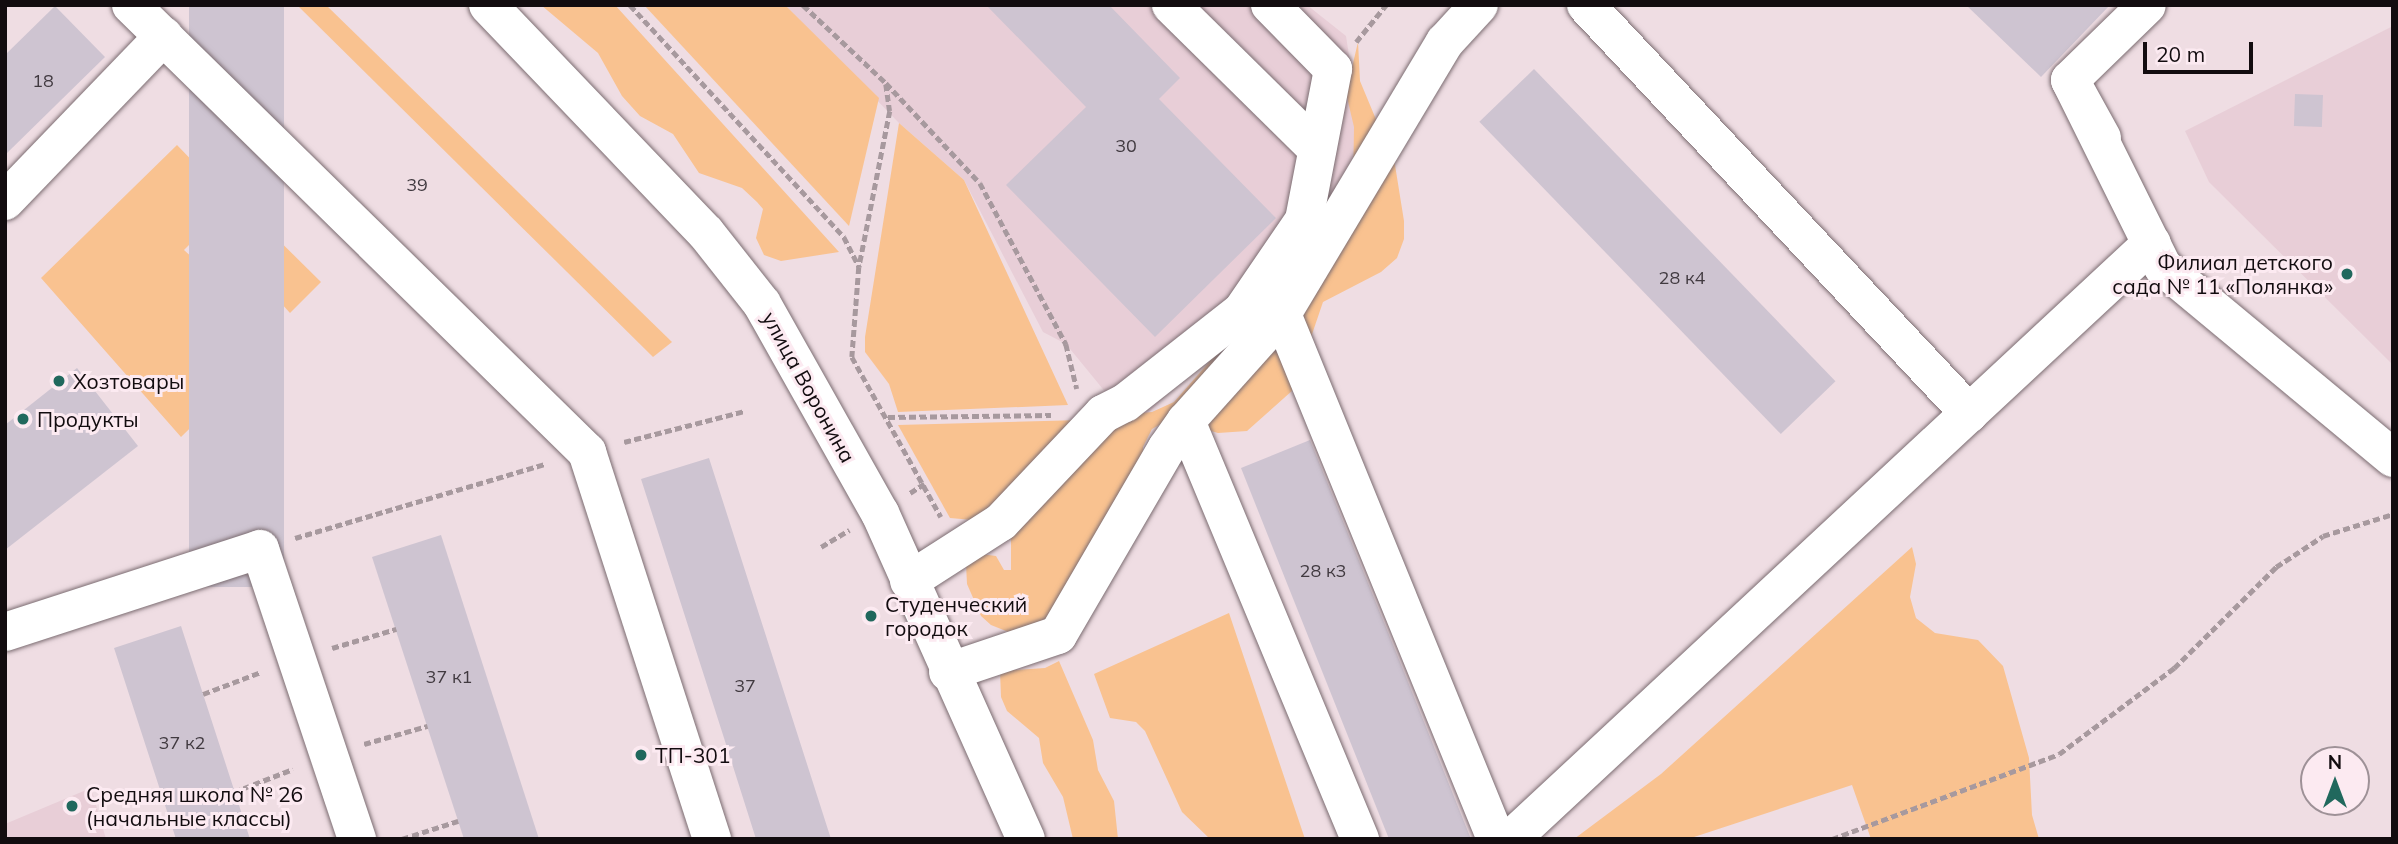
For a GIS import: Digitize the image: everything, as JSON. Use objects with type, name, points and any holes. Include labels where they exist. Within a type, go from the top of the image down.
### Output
[{"type":"street","points":[[131,5],[587,452],[712,839]]},
{"type":"street","name":"улица Воронина","points":[[488,5],[706,233],[762,304],[880,513],[948,672],[1026,839]]},
{"type":"street","points":[[1171,5],[1317,149]]},
{"type":"street","points":[[909,581],[1000,522],[1103,414],[1125,403],[1242,311],[1304,219],[1333,69],[1270,5]]},
{"type":"street","points":[[948,672],[1058,635],[1186,421],[1282,313],[1444,42],[1479,5]]},
{"type":"street","points":[[1586,5],[1969,413]]},
{"type":"street","points":[[2147,5],[2070,80],[2102,138],[2163,267],[2393,457]]},
{"type":"street","points":[[5,201],[164,36]]},
{"type":"street","points":[[1511,839],[2152,243]]},
{"type":"street","points":[[1282,313],[1496,839]]},
{"type":"street","points":[[1186,421],[1360,839]]},
{"type":"street","points":[[7,629],[260,548],[358,839]]},
{"type":"path","points":[[630,5],[844,237],[859,267]]},
{"type":"path","points":[[803,5],[886,83],[979,183],[1066,344],[1077,390],[1103,414]]},
{"type":"path","points":[[886,83],[890,111],[859,267],[852,358],[888,417],[958,548]]},
{"type":"path","points":[[260,548],[587,452],[745,411]]},
{"type":"path","points":[[888,417],[1103,414]]},
{"type":"path","points":[[1832,839],[2059,754],[2174,668],[2276,567],[2323,536],[2393,514]]},
{"type":"path","points":[[402,839],[458,821]]},
{"type":"shaded area","points":[[297,5],[326,5],[672,342],[653,357]]},
{"type":"shaded area","points":[[541,5],[615,5],[839,252],[781,261],[764,255],[756,238],[763,209],[757,202],[742,188],[699,173],[673,134],[640,116],[622,96],[598,53]]},
{"type":"shaded area","points":[[644,5],[785,5],[879,98],[849,226]]},
{"type":"shaded area","points":[[785,5],[1307,5],[1346,36],[1370,193],[1134,427],[1066,344],[1043,332],[964,180],[899,123]]},
{"type":"shaded area","name":"Филиал детского сада № 11 «Полянка»","points":[[2393,26],[2393,365],[2209,182],[2185,131]]},
{"type":"shaded area","points":[[1358,42],[1360,81],[1395,165],[1404,221],[1404,239],[1397,258],[1381,272],[1323,302],[1293,390],[1247,431],[1218,433],[1170,419],[1152,429],[1143,447],[1143,466],[1077,603],[1016,635],[991,625],[981,616],[967,584],[966,564],[973,553],[996,556],[1004,570],[1011,570],[1011,537],[1117,415],[1152,412],[1174,402],[1341,213],[1353,188],[1354,127],[1346,93]]},
{"type":"shaded area","points":[[899,123],[964,180],[1068,405],[898,412],[889,384],[865,352],[865,337]]},
{"type":"shaded area","points":[[177,145],[232,202],[184,250],[281,339],[181,437],[41,278]]},
{"type":"shaded area","points":[[240,202],[321,282],[290,313],[214,229]]},
{"type":"shaded area","points":[[1082,420],[1075,435],[973,520],[950,518],[898,425]]},
{"type":"shaded area","points":[[1912,547],[1916,564],[1910,597],[1916,618],[1935,633],[1978,640],[2003,666],[2029,758],[2032,815],[2039,839],[1871,839],[1852,785],[1688,839],[1574,839],[1661,774]]},
{"type":"shaded area","points":[[1229,613],[1305,839],[1210,839],[1182,812],[1145,731],[1136,722],[1110,718],[1094,674]]},
{"type":"shaded area","points":[[1059,661],[1093,740],[1098,770],[1114,801],[1118,839],[1073,839],[1063,797],[1043,763],[1039,738],[1007,711],[1001,697],[1000,671],[1045,668]]},
{"type":"shaded area","name":"Средняя школа № 26 (начальные классы)","points":[[91,788],[106,839],[5,839],[5,824]]},
{"type":"building","points":[[189,5],[284,5],[284,587],[189,587]]},
{"type":"building","points":[[986,5],[1109,5],[1180,78],[1159,99],[1276,218],[1155,337],[1006,185],[1086,107]]},
{"type":"building","points":[[1966,5],[2110,5],[2041,77]]},
{"type":"building","points":[[55,6],[105,57],[5,155],[5,55]]},
{"type":"building","points":[[1534,69],[1835,381],[1781,434],[1479,122]]},
{"type":"building","points":[[2295,94],[2323,95],[2322,127],[2294,126]]},
{"type":"building","points":[[77,368],[138,446],[5,550],[5,425]]},
{"type":"building","points":[[1310,440],[1471,839],[1389,839],[1241,468]]},
{"type":"building","points":[[709,458],[831,839],[756,839],[641,479]]},
{"type":"building","points":[[441,535],[539,839],[464,839],[372,557]]},
{"type":"building","points":[[181,626],[250,839],[176,839],[114,648]]},
{"type":"place","name":"Филиал детского сада № 11 «Полянка»","points":[[2347,274]]},
{"type":"place","name":"Хозтовары","points":[[59,381]]},
{"type":"place","name":"Продукты","points":[[23,419]]},
{"type":"place","name":"Студенческий городок","points":[[871,616]]},
{"type":"place","name":"ТП-301","points":[[641,755]]},
{"type":"place","name":"Средняя школа № 26 (начальные классы)","points":[[72,806]]}]
